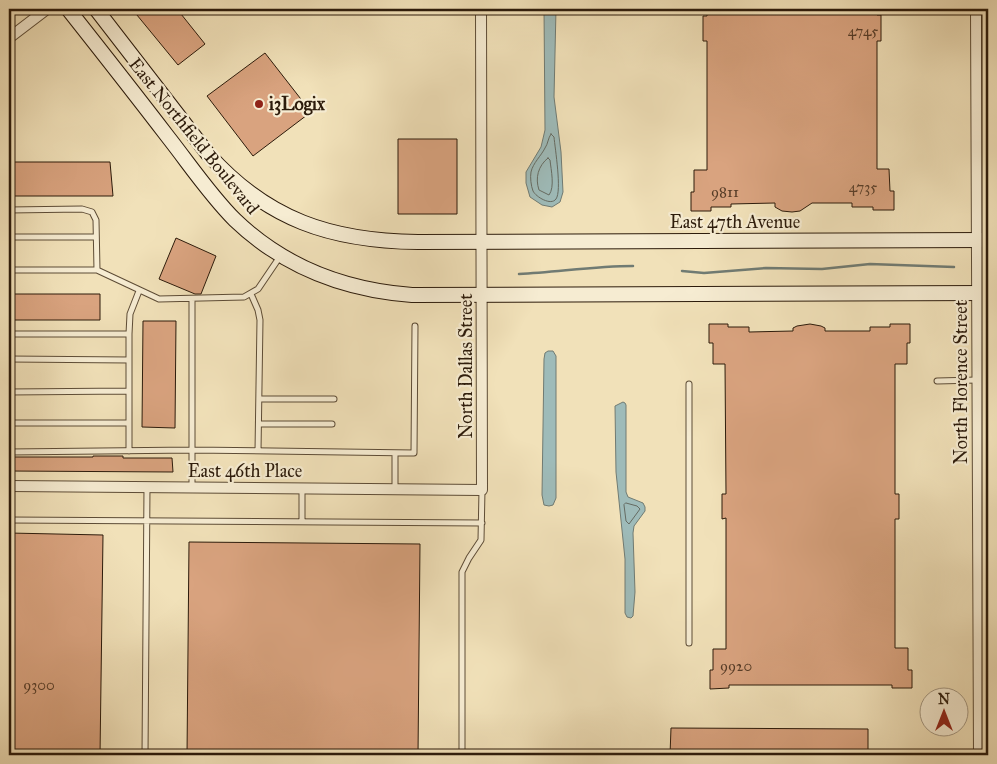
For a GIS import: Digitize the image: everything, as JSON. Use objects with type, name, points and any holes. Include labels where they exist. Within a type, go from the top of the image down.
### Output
[{"type":"main road","name":"East Northfield Boulevard","points":[[68,9],[223,207],[262,243],[306,270],[339,283],[364,289],[412,294],[482,294]]},
{"type":"main road","name":"East Northfield Boulevard","points":[[96,9],[208,154],[242,187],[272,207],[310,225],[354,238],[395,242],[482,242]]},
{"type":"main road","name":"East 47th Avenue","points":[[482,242],[982,240]]},
{"type":"main road","points":[[482,294],[983,294]]},
{"type":"street","points":[[9,38],[47,9]]},
{"type":"street","name":"North Dallas Street","points":[[481,9],[482,490]]},
{"type":"street","name":"North Florence Street","points":[[976,9],[983,294],[978,380],[979,755]]},
{"type":"street","name":"East 46th Place","points":[[9,486],[482,490]]},
{"type":"lane","points":[[9,210],[82,210],[92,212],[96,220],[97,270]]},
{"type":"lane","points":[[9,237],[96,237]]},
{"type":"lane","points":[[9,270],[97,270],[159,299],[244,298],[258,289],[280,255]]},
{"type":"lane","points":[[129,451],[130,314],[139,291]]},
{"type":"lane","points":[[252,294],[260,320],[258,451]]},
{"type":"lane","points":[[192,300],[192,487]]},
{"type":"lane","points":[[9,452],[192,450],[414,453],[415,326]]},
{"type":"lane","points":[[9,334],[129,334]]},
{"type":"lane","points":[[9,358],[129,360]]},
{"type":"lane","points":[[937,381],[978,380]]},
{"type":"lane","points":[[689,384],[689,644]]},
{"type":"lane","points":[[9,392],[129,391]]},
{"type":"lane","points":[[259,399],[334,399]]},
{"type":"lane","points":[[9,422],[128,422]]},
{"type":"lane","points":[[259,424],[332,424]]},
{"type":"lane","points":[[395,453],[395,489]]},
{"type":"lane","points":[[145,755],[147,487]]},
{"type":"lane","points":[[302,488],[302,522]]},
{"type":"lane","points":[[462,755],[462,572],[481,540],[482,490]]},
{"type":"lane","points":[[9,520],[482,523]]},
{"type":"water","points":[[544,9],[556,9],[554,97],[561,152],[563,192],[560,202],[552,207],[542,205],[530,197],[526,183],[526,172],[541,147],[545,130]]},
{"type":"water","points":[[553,351],[556,356],[556,498],[553,505],[549,506],[544,505],[542,495],[544,359],[545,353]]},
{"type":"water","points":[[623,402],[626,405],[626,492],[628,497],[643,503],[645,507],[645,511],[634,526],[633,533],[635,592],[633,616],[631,618],[627,617],[625,613],[625,559],[616,472],[615,406]]},
{"type":"building","points":[[132,9],[177,9],[205,44],[178,65]]},
{"type":"building","points":[[707,9],[877,9],[877,15],[881,15],[881,41],[877,41],[877,169],[889,169],[890,191],[894,191],[894,210],[852,207],[852,203],[812,203],[800,211],[792,212],[782,211],[775,207],[775,203],[731,204],[731,207],[711,207],[711,211],[691,211],[691,192],[694,192],[694,170],[707,170],[707,41],[703,41],[703,16],[707,16]]},
{"type":"building","name":"i3Logix","points":[[265,53],[311,112],[253,156],[207,96]]},
{"type":"building","points":[[398,139],[457,139],[457,214],[398,214]]},
{"type":"building","points":[[9,162],[110,162],[113,196],[9,196]]},
{"type":"building","points":[[176,238],[216,256],[201,294],[195,294],[159,279]]},
{"type":"building","points":[[9,294],[100,294],[100,320],[9,320]]},
{"type":"building","points":[[143,321],[176,321],[175,428],[142,427]]},
{"type":"building","points":[[709,324],[728,324],[728,327],[749,327],[749,332],[793,331],[793,328],[797,326],[810,324],[821,326],[825,328],[825,331],[870,331],[870,327],[910,324],[910,343],[907,343],[907,364],[895,364],[895,494],[899,494],[899,519],[895,519],[895,648],[908,648],[908,670],[912,670],[912,688],[892,688],[892,685],[729,685],[729,688],[710,689],[710,670],[713,670],[713,649],[726,649],[726,518],[722,519],[722,494],[726,494],[725,364],[713,364],[713,343],[709,343]]},
{"type":"building","points":[[93,456],[172,458],[173,472],[9,471],[9,457]]},
{"type":"building","points":[[9,533],[103,535],[100,755],[9,755]]},
{"type":"building","points":[[189,542],[420,544],[418,755],[187,755]]},
{"type":"building","points":[[671,728],[868,729],[868,755],[670,755]]},
{"type":"waterway","points":[[682,271],[704,273],[766,268],[822,269],[870,264],[954,267]]},
{"type":"waterway","points":[[519,274],[633,266]]},
{"type":"place","name":"i3Logix","points":[[259,104]]}]
